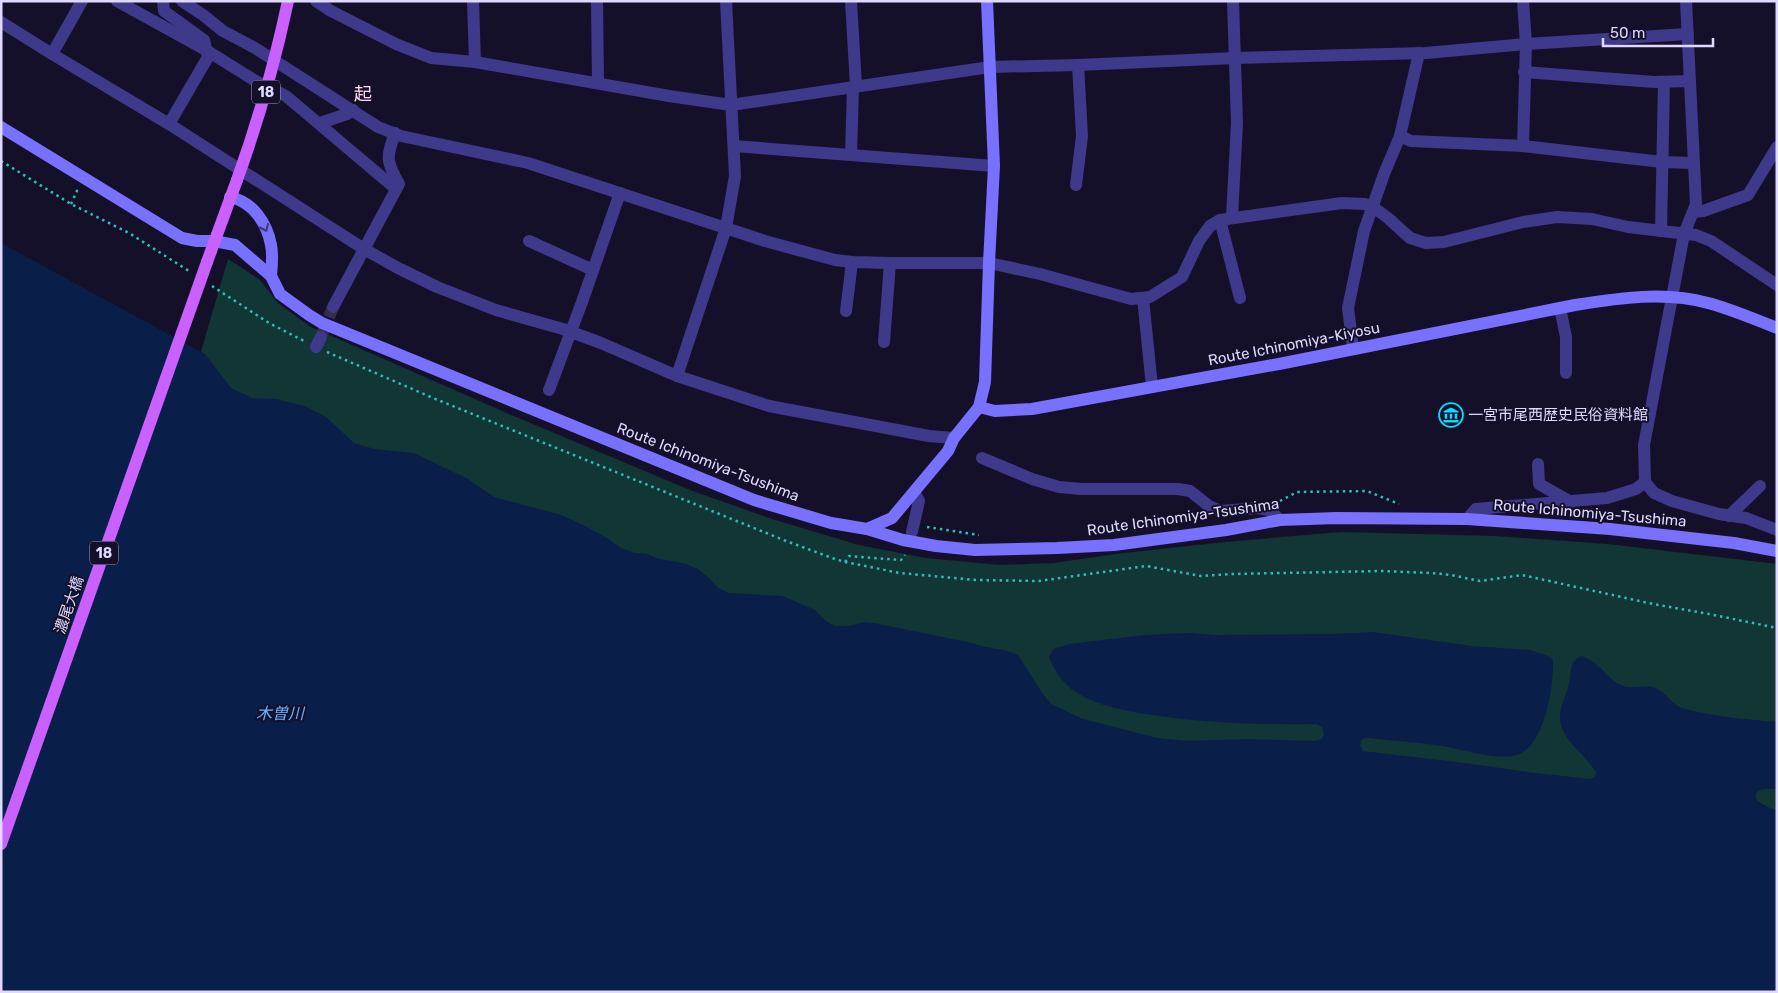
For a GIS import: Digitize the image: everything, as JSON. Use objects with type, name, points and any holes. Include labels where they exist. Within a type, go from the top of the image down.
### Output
[{"type":"main road","name":"18","points":[[214,241],[250,146],[288,1]]},
{"type":"main road","points":[[868,529],[892,518],[948,451],[954,438],[980,407],[985,382],[994,166],[987,1]]},
{"type":"main road","name":"Route Ichinomiya-Tsushima","points":[[1,127],[182,238],[235,245],[271,276],[280,294],[298,308],[322,322],[363,341],[754,500],[831,523],[868,529],[903,540],[975,550],[1114,545],[1226,530],[1280,520],[1337,518],[1467,519],[1610,529],[1734,543],[1777,551]]},
{"type":"main road","points":[[230,197],[239,199],[253,209],[267,229],[272,246],[271,276]]},
{"type":"main road","name":"濃尾大橋","points":[[1,844],[214,241]]},
{"type":"main road","name":"Route Ichinomiya-Kiyosu","points":[[980,407],[995,410],[1032,409],[1621,298],[1673,297],[1708,303],[1777,328]]},
{"type":"street","points":[[117,1],[206,50],[254,80],[286,96],[366,165],[396,188]]},
{"type":"street","points":[[182,1],[223,31],[255,48],[378,127],[395,133],[528,163],[810,254],[852,262],[989,263],[1040,274],[1131,299],[1150,298],[1182,277],[1199,241],[1210,226],[1226,218],[1342,203],[1365,204],[1373,207],[1410,238],[1426,243],[1444,242],[1523,222],[1557,217],[1592,219],[1628,227],[1696,235],[1711,241],[1777,285]]},
{"type":"street","points":[[316,1],[331,11],[396,44],[431,58],[475,62],[731,104],[990,67],[1078,66],[1235,58],[1419,53],[1688,34]]},
{"type":"street","points":[[473,1],[475,62]]},
{"type":"street","points":[[597,1],[598,83]]},
{"type":"street","points":[[677,376],[726,228],[736,176],[726,1]]},
{"type":"street","points":[[851,1],[854,86],[851,155]]},
{"type":"street","points":[[1234,1],[1237,123],[1226,218],[1240,298]]},
{"type":"street","points":[[1523,1],[1526,44],[1523,146]]},
{"type":"street","points":[[1686,1],[1696,204],[1684,234],[1644,445],[1645,482],[1654,493],[1672,501],[1729,516],[1746,518],[1777,530]]},
{"type":"street","points":[[161,2],[164,11],[204,40],[208,57],[169,124]]},
{"type":"street","points":[[52,54],[78,3]]},
{"type":"street","points":[[1,22],[169,124],[364,249],[398,268],[466,299],[570,332],[601,343],[677,376],[769,406],[929,436],[954,438]]},
{"type":"street","points":[[1353,348],[1348,308],[1364,232],[1384,174],[1400,136],[1419,53]]},
{"type":"street","points":[[1076,185],[1082,136],[1078,66]]},
{"type":"street","points":[[1524,72],[1664,82],[1690,82]]},
{"type":"street","points":[[1661,231],[1664,82]]},
{"type":"street","points":[[320,124],[353,110]]},
{"type":"street","points":[[333,308],[398,184],[387,158],[395,133]]},
{"type":"street","points":[[1400,136],[1412,141],[1523,146],[1694,164]]},
{"type":"street","points":[[734,146],[994,166]]},
{"type":"street","points":[[1693,212],[1703,211],[1748,195],[1777,147]]},
{"type":"street","points":[[549,390],[620,192]]},
{"type":"street","points":[[529,241],[593,270]]},
{"type":"street","points":[[846,311],[852,262]]},
{"type":"street","points":[[884,342],[890,263]]},
{"type":"street","points":[[1143,298],[1152,387]]},
{"type":"street","points":[[1560,308],[1566,337],[1566,373]]},
{"type":"street","points":[[982,458],[1032,479],[1059,486],[1081,490],[1178,489],[1190,491],[1209,506],[1221,511],[1258,508],[1269,510],[1280,520]]},
{"type":"street","points":[[1538,464],[1539,484],[1571,502]]},
{"type":"street","points":[[1467,519],[1476,509],[1607,498],[1636,489],[1645,482]]},
{"type":"street","points":[[1729,516],[1760,486]]},
{"type":"street","points":[[913,528],[919,501],[914,492]]},
{"type":"path","points":[[70,204],[77,191]]},
{"type":"path","points":[[1269,510],[1278,502],[1297,492],[1367,491],[1400,504]]},
{"type":"path","points":[[1178,522],[1206,516],[1217,509]]},
{"type":"path","points":[[913,528],[980,536]]},
{"type":"path","points":[[845,562],[850,556],[901,560],[908,552]]},
{"type":"path","points":[[1039,581],[1146,566],[1201,576],[1381,571],[1431,573],[1489,581],[1510,576],[1522,576],[1777,628]]},
{"type":"green space","points":[[228,259],[259,279],[279,304],[311,327],[509,414],[690,490],[772,519],[859,545],[926,558],[1000,565],[1054,563],[1225,542],[1341,532],[1496,536],[1608,544],[1777,564],[1777,744],[1599,760],[1603,786],[1370,763],[1325,724],[1327,735],[1318,746],[1172,757],[782,616],[378,462],[232,391],[200,355]]},
{"type":"green space","points":[[1764,788],[1777,789],[1777,812],[1756,801],[1755,795],[1758,790]]},
{"type":"water","name":"木曽川","points":[[1,243],[205,354],[231,388],[252,398],[276,399],[305,406],[326,417],[354,443],[374,449],[414,453],[468,479],[494,497],[561,515],[607,538],[621,548],[635,553],[683,563],[698,569],[718,588],[729,593],[783,596],[815,610],[826,621],[835,626],[848,626],[866,622],[1013,653],[1018,655],[1051,704],[1083,719],[1157,738],[1187,741],[1248,739],[1314,741],[1322,739],[1324,734],[1322,727],[1316,724],[1252,724],[1187,720],[1103,705],[1069,687],[1057,673],[1049,656],[1054,649],[1069,644],[1145,635],[1373,632],[1472,646],[1531,650],[1548,656],[1553,660],[1552,684],[1541,728],[1535,740],[1527,749],[1517,755],[1500,757],[1444,746],[1370,738],[1364,738],[1361,741],[1360,745],[1363,751],[1590,779],[1596,773],[1564,733],[1560,717],[1574,661],[1581,656],[1594,662],[1611,679],[1621,685],[1655,688],[1682,708],[1717,716],[1777,722],[1777,789],[1762,790],[1755,795],[1760,804],[1777,810],[1777,992],[1,992]]},
{"type":"tunnel","points":[[322,334],[333,307]]},
{"type":"place","name":"一宮市尾西歴史民俗資料館","points":[[1451,415]]},
{"type":"district","name":"起","points":[[363,94]]}]
